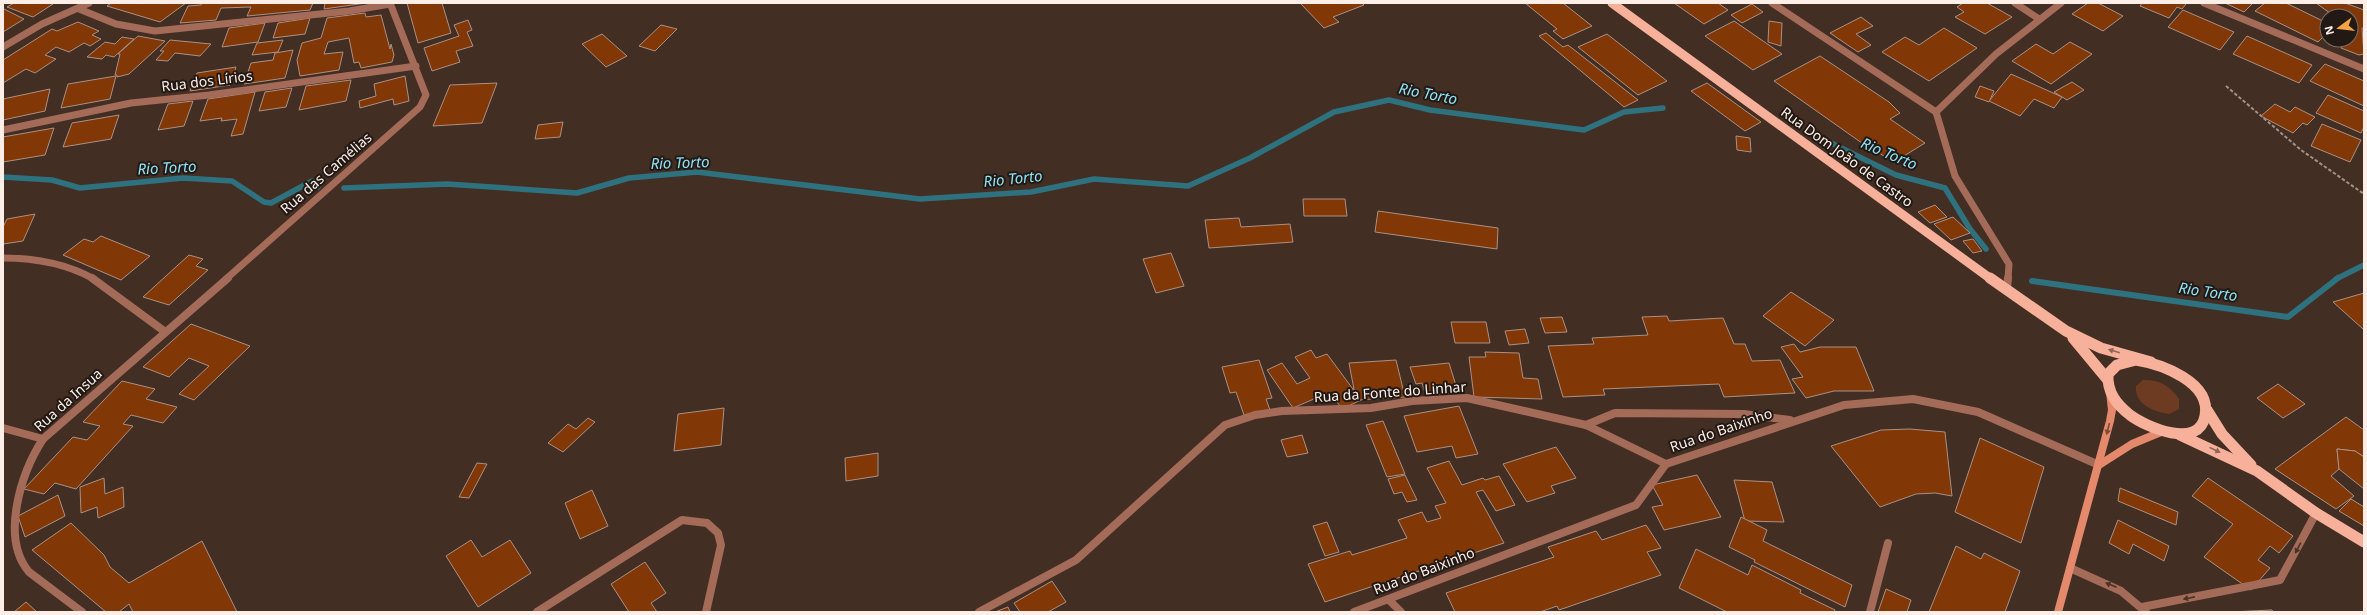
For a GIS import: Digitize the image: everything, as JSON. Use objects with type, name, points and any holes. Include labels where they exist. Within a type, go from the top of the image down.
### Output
[{"type":"main road","name":"Rua Dom João de Castro","points":[[1612,3],[1962,258],[2007,288],[2066,331],[2088,354],[2107,378]]},
{"type":"main road","name":"Rua Dom João de Castro","points":[[2066,331],[2102,348],[2151,362]]},
{"type":"main road","points":[[2058,612],[2099,465],[2112,410],[2107,378],[2115,366],[2123,362],[2136,360],[2151,362],[2172,370],[2194,386],[2203,398],[2207,410],[2222,434],[2257,471]]},
{"type":"main road","points":[[2109,392],[2117,405],[2126,414],[2149,428],[2161,432],[2179,434],[2257,471],[2316,513],[2364,542]]},
{"type":"main road","points":[[2179,434],[2199,429],[2205,421],[2207,410]]},
{"type":"main road","points":[[2099,465],[2132,444],[2161,432]]},
{"type":"street","points":[[3,46],[42,24],[79,9],[89,3]]},
{"type":"street","points":[[79,9],[131,30],[155,31],[341,11],[390,3]]},
{"type":"street","name":"Rua das Camélias","points":[[164,331],[410,118],[420,107],[426,95],[416,66],[390,3]]},
{"type":"street","points":[[1772,3],[1936,112],[1955,176],[2009,264],[2007,288]]},
{"type":"street","points":[[2015,3],[2039,19]]},
{"type":"street","points":[[1936,112],[1967,79],[2039,19],[2061,3]]},
{"type":"street","points":[[2204,3],[2364,69]]},
{"type":"street","name":"Rua dos Lírios","points":[[3,130],[66,114],[168,98],[416,66]]},
{"type":"street","points":[[3,258],[19,257],[34,260],[92,277],[164,331]]},
{"type":"street","name":"Rua da Insua","points":[[82,612],[21,565],[5,536],[6,511],[15,482],[43,439],[164,331]]},
{"type":"street","name":"Rua da Fonte do Linhar","points":[[979,612],[1076,560],[1225,425],[1255,415],[1282,411],[1371,408],[1412,401],[1467,398],[1586,425],[1666,464]]},
{"type":"street","name":"Rua do Baixinho","points":[[1354,612],[1636,505],[1666,464],[1793,420],[1844,405],[1913,399],[1978,412],[2099,465]]},
{"type":"street","points":[[1586,425],[1614,413],[1744,414],[1793,420]]},
{"type":"street","points":[[3,428],[43,439]]},
{"type":"street","points":[[2070,568],[2125,592],[2144,610],[2280,580],[2316,513]]},
{"type":"street","points":[[537,612],[668,527],[682,520],[707,523],[718,533],[721,545],[706,612]]},
{"type":"street","points":[[1870,612],[1888,543]]},
{"type":"street","points":[[1388,600],[1401,612]]},
{"type":"path","points":[[2226,86],[2301,150],[2364,194]]},
{"type":"shaded area","points":[[2143,380],[2159,382],[2172,390],[2179,399],[2179,409],[2169,414],[2146,406],[2138,398],[2136,392],[2136,386]]},
{"type":"building","points":[[14,3],[53,4],[33,17],[7,7]]},
{"type":"building","points":[[111,3],[186,3],[160,22],[107,6]]},
{"type":"building","points":[[202,3],[313,3],[310,10],[247,16],[251,7],[221,8],[216,20],[180,23],[188,6],[201,5]]},
{"type":"building","points":[[325,3],[366,3],[324,9]]},
{"type":"building","points":[[407,3],[442,3],[451,33],[418,43]]},
{"type":"building","points":[[1300,3],[1362,3],[1364,5],[1333,17],[1339,22],[1324,28]]},
{"type":"building","points":[[1525,3],[1563,3],[1592,26],[1563,39],[1553,31],[1557,29]]},
{"type":"building","points":[[1674,3],[1718,3],[1728,10],[1704,24]]},
{"type":"building","points":[[1963,3],[1987,3],[2012,17],[1985,34],[1955,17],[1964,12],[1957,7]]},
{"type":"building","points":[[2088,3],[2098,3],[2123,16],[2103,31],[2072,14]]},
{"type":"building","points":[[2142,3],[2186,4],[2182,9],[2177,7],[2169,18],[2140,6]]},
{"type":"building","points":[[2225,3],[2253,3],[2244,12]]},
{"type":"building","points":[[2265,3],[2286,3],[2319,19],[2319,41],[2318,42],[2255,11]]},
{"type":"building","points":[[2316,3],[2345,3],[2359,8],[2323,8]]},
{"type":"building","points":[[1752,4],[1763,12],[1742,23],[1731,15]]},
{"type":"building","points":[[2359,8],[2364,10],[2364,28],[2362,28],[2364,54],[2359,55],[2341,48],[2359,48]]},
{"type":"building","points":[[4,9],[24,19],[3,32],[3,10]]},
{"type":"building","points":[[2183,10],[2234,32],[2220,50],[2168,27]]},
{"type":"building","points":[[365,13],[366,17],[381,15],[390,49],[391,44],[394,55],[392,62],[361,68],[359,62],[354,63],[349,38],[328,42],[324,54],[343,52],[339,70],[300,76],[297,60],[302,43],[321,38],[327,18]]},
{"type":"building","points":[[1861,17],[1873,26],[1856,34],[1871,45],[1858,52],[1830,33]]},
{"type":"building","points":[[310,18],[305,34],[273,38],[278,23]]},
{"type":"building","points":[[468,20],[472,30],[467,32],[473,46],[456,51],[460,62],[432,71],[424,48],[459,36],[454,25]]},
{"type":"building","points":[[1734,21],[1782,54],[1753,70],[1705,36]]},
{"type":"building","points":[[1769,21],[1782,23],[1781,46],[1768,42]]},
{"type":"building","points":[[78,22],[99,31],[92,35],[101,39],[90,46],[84,43],[69,52],[56,47],[45,55],[56,59],[35,73],[26,69],[3,83],[3,60],[52,29],[57,31]]},
{"type":"building","points":[[265,23],[258,42],[222,47],[229,28]]},
{"type":"building","points":[[661,25],[677,29],[655,51],[639,46]]},
{"type":"building","points":[[1944,28],[1977,48],[1929,81],[1882,52],[1905,37],[1919,45]]},
{"type":"building","points":[[1546,33],[1563,47],[1568,45],[1638,100],[1624,107],[1539,36]]},
{"type":"building","points":[[602,34],[627,56],[606,67],[582,44]]},
{"type":"building","points":[[1607,34],[1667,81],[1638,95],[1578,47]]},
{"type":"building","points":[[138,36],[165,41],[129,74],[117,77],[117,75],[115,75],[120,54],[118,54]]},
{"type":"building","points":[[2247,36],[2312,65],[2299,83],[2233,54]]},
{"type":"building","points":[[122,37],[134,39],[114,57],[106,55],[102,59],[87,57],[105,42],[115,44]]},
{"type":"building","points":[[170,40],[211,44],[200,56],[175,53],[168,61],[156,60],[164,51],[160,51]]},
{"type":"building","points":[[283,40],[278,52],[252,55],[257,43]]},
{"type":"building","points":[[2070,42],[2092,54],[2051,84],[2012,61],[2036,44],[2053,54]]},
{"type":"building","points":[[293,50],[285,78],[244,84],[251,63],[273,60],[275,53]]},
{"type":"building","points":[[1820,56],[1889,102],[1900,113],[1890,119],[1925,143],[1899,159],[1895,156],[1888,159],[1878,152],[1876,153],[1774,81]]},
{"type":"building","points":[[2325,64],[2364,81],[2364,106],[2310,81]]},
{"type":"building","points":[[236,67],[230,85],[190,91],[197,73]]},
{"type":"building","points":[[2011,74],[2062,97],[2054,108],[2034,99],[2020,116],[1989,101]]},
{"type":"building","points":[[116,76],[110,99],[61,108],[68,84]]},
{"type":"building","points":[[405,76],[409,101],[394,105],[393,99],[360,108],[359,101],[376,96],[374,84]]},
{"type":"building","points":[[351,80],[346,101],[299,110],[306,86]]},
{"type":"building","points":[[2072,82],[2084,90],[2067,100],[2054,92]]},
{"type":"building","points":[[497,83],[482,123],[433,126],[450,85]]},
{"type":"building","points":[[1707,83],[1761,122],[1745,131],[1691,91]]},
{"type":"building","points":[[1980,86],[1994,91],[1989,102],[1975,97]]},
{"type":"building","points":[[292,88],[286,107],[259,111],[265,92]]},
{"type":"building","points":[[50,89],[45,111],[3,120],[3,99]]},
{"type":"building","points":[[255,92],[243,134],[231,136],[237,119],[221,121],[222,118],[200,121],[208,99]]},
{"type":"building","points":[[2328,95],[2364,111],[2364,127],[2361,133],[2316,113]]},
{"type":"building","points":[[193,101],[184,126],[158,130],[168,104]]},
{"type":"building","points":[[2275,104],[2290,112],[2295,107],[2315,117],[2307,125],[2303,123],[2293,133],[2261,116]]},
{"type":"building","points":[[119,115],[111,139],[63,147],[72,123]]},
{"type":"building","points":[[563,122],[560,137],[535,139],[538,125]]},
{"type":"building","points":[[2322,124],[2361,140],[2350,162],[2311,146]]},
{"type":"building","points":[[54,128],[45,155],[3,162],[3,137]]},
{"type":"building","points":[[1736,136],[1750,138],[1751,152],[1737,150]]},
{"type":"building","points":[[1303,199],[1345,199],[1347,216],[1304,216]]},
{"type":"building","points":[[1935,205],[1947,217],[1930,223],[1918,212]]},
{"type":"building","points":[[1378,211],[1498,228],[1497,249],[1375,232]]},
{"type":"building","points":[[35,214],[23,241],[3,244],[3,227],[7,219]]},
{"type":"building","points":[[1953,217],[1970,233],[1951,240],[1934,224]]},
{"type":"building","points":[[1239,218],[1241,227],[1290,224],[1293,242],[1209,248],[1205,220]]},
{"type":"building","points":[[101,236],[150,256],[121,280],[63,255],[84,239],[93,242]]},
{"type":"building","points":[[1973,239],[1982,251],[1973,253],[1963,241]]},
{"type":"building","points":[[1171,253],[1184,286],[1156,293],[1143,259]]},
{"type":"building","points":[[189,255],[203,259],[196,266],[208,270],[169,305],[143,297]]},
{"type":"building","points":[[1791,292],[1834,320],[1805,346],[1763,316]]},
{"type":"building","points":[[2364,293],[2364,329],[2363,329],[2333,302]]},
{"type":"building","points":[[1667,316],[1669,321],[1723,318],[1734,344],[1745,344],[1752,361],[1780,360],[1795,393],[1724,397],[1719,384],[1603,389],[1605,395],[1563,397],[1548,346],[1594,344],[1592,338],[1648,335],[1642,317]]},
{"type":"building","points":[[1562,317],[1567,332],[1545,333],[1540,318]]},
{"type":"building","points":[[1451,322],[1486,322],[1490,343],[1455,343]]},
{"type":"building","points":[[191,324],[250,346],[194,400],[179,394],[209,366],[189,358],[169,377],[143,367]]},
{"type":"building","points":[[1525,329],[1529,343],[1509,345],[1505,331]]},
{"type":"building","points":[[1794,344],[1800,352],[1820,347],[1856,347],[1874,391],[1834,391],[1806,398],[1792,379],[1803,377],[1781,347]]},
{"type":"building","points":[[1311,350],[1316,358],[1327,354],[1361,400],[1342,409],[1330,392],[1293,408],[1267,370],[1282,363],[1297,384],[1310,378],[1295,357]]},
{"type":"building","points":[[1485,352],[1519,353],[1523,378],[1538,379],[1542,399],[1474,397],[1469,357],[1486,357]]},
{"type":"building","points":[[1259,360],[1272,398],[1266,399],[1270,410],[1244,415],[1236,392],[1230,393],[1222,367]]},
{"type":"building","points":[[1396,360],[1405,397],[1356,400],[1349,363]]},
{"type":"building","points":[[1449,363],[1458,392],[1426,396],[1422,383],[1416,384],[1410,367]]},
{"type":"building","points":[[122,381],[155,389],[146,399],[177,407],[163,423],[131,415],[123,424],[133,426],[76,489],[55,483],[44,494],[24,489],[73,437],[87,440],[100,426],[83,422]]},
{"type":"building","points":[[2278,384],[2305,404],[2283,418],[2257,398]]},
{"type":"building","points":[[1459,406],[1478,454],[1456,458],[1452,446],[1417,452],[1404,416]]},
{"type":"building","points":[[724,408],[721,445],[674,451],[678,414]]},
{"type":"building","points":[[2346,417],[2364,430],[2364,457],[2355,451],[2337,449],[2339,469],[2331,476],[2354,496],[2336,509],[2275,469]]},
{"type":"building","points":[[588,418],[595,422],[563,452],[548,443],[568,424],[576,429]]},
{"type":"building","points":[[1383,421],[1405,474],[1387,477],[1366,425]]},
{"type":"building","points":[[1910,429],[1945,432],[1952,496],[1935,493],[1916,494],[1880,507],[1831,446],[1881,430]]},
{"type":"building","points":[[1302,435],[1308,453],[1287,457],[1281,440]]},
{"type":"building","points":[[1980,438],[2044,467],[2021,543],[1955,512]]},
{"type":"building","points":[[1556,447],[1576,478],[1551,486],[1555,493],[1527,502],[1503,464]]},
{"type":"building","points":[[2337,449],[2355,451],[2364,457],[2364,489],[2339,469]]},
{"type":"building","points":[[878,453],[878,476],[846,481],[845,458]]},
{"type":"building","points":[[1449,461],[1462,485],[1483,478],[1485,480],[1499,476],[1515,505],[1496,511],[1483,490],[1476,492],[1504,543],[1325,602],[1308,564],[1350,551],[1352,555],[1407,538],[1398,520],[1422,512],[1427,522],[1441,518],[1435,506],[1446,503],[1427,468]]},
{"type":"building","points":[[477,463],[487,464],[469,498],[459,497]]},
{"type":"building","points":[[1405,475],[1417,500],[1407,502],[1402,492],[1394,494],[1388,479]]},
{"type":"building","points":[[1697,475],[1721,517],[1664,530],[1652,507],[1663,505],[1652,485]]},
{"type":"building","points":[[104,478],[105,494],[123,487],[124,507],[98,518],[97,507],[81,513],[80,487]]},
{"type":"building","points":[[2208,478],[2293,536],[2279,553],[2270,546],[2258,560],[2270,568],[2251,590],[2204,557],[2233,524],[2192,496]]},
{"type":"building","points":[[1734,480],[1772,482],[1784,522],[1745,521]]},
{"type":"building","points":[[2120,488],[2178,512],[2176,525],[2118,501]]},
{"type":"building","points":[[592,490],[608,526],[580,539],[565,503]]},
{"type":"building","points":[[58,495],[65,516],[25,537],[18,516]]},
{"type":"building","points":[[2351,499],[2364,507],[2364,526],[2339,511]]},
{"type":"building","points":[[1741,517],[1767,530],[1763,541],[1852,585],[1845,607],[1754,562],[1755,560],[1729,547]]},
{"type":"building","points":[[2118,520],[2169,546],[2164,561],[2133,544],[2129,554],[2109,543]]},
{"type":"building","points":[[1327,522],[1339,552],[1325,556],[1313,526]]},
{"type":"building","points":[[71,523],[104,555],[110,567],[129,583],[202,541],[237,612],[133,612],[129,604],[119,612],[106,612],[32,550]]},
{"type":"building","points":[[1646,525],[1661,548],[1647,552],[1661,575],[1559,610],[1557,606],[1540,612],[1455,612],[1446,593],[1554,557],[1548,547],[1596,531],[1602,540]]},
{"type":"building","points":[[471,540],[482,557],[510,540],[531,573],[478,607],[446,556]]},
{"type":"building","points":[[1956,546],[1981,559],[1984,553],[2020,571],[2005,612],[1929,612]]},
{"type":"building","points":[[1696,549],[1748,575],[1752,565],[1801,590],[1800,593],[1835,610],[1834,612],[1727,612],[1679,588]]},
{"type":"building","points":[[645,562],[666,593],[651,603],[657,612],[629,612],[611,584]]},
{"type":"building","points":[[1052,581],[1066,602],[1048,612],[1020,612],[1014,603]]},
{"type":"building","points":[[1886,589],[1911,600],[1907,612],[1878,612]]},
{"type":"building","points":[[26,602],[37,612],[14,612]]},
{"type":"building","points":[[1008,607],[1010,612],[995,612]]},
{"type":"building","points":[[2272,610],[2273,612],[2230,612]]},
{"type":"waterway","name":"Rio Torto","points":[[344,188],[447,184],[577,193],[629,178],[697,172],[920,199],[1031,192],[1094,179],[1188,186],[1250,158],[1334,112],[1389,100],[1430,110],[1584,130],[1624,112],[1663,108]]},
{"type":"waterway","name":"Rio Torto","points":[[1823,139],[1896,175],[1945,188],[1970,229],[1986,249]]},
{"type":"waterway","name":"Rio Torto","points":[[3,177],[52,180],[80,188],[183,178],[232,181],[264,202],[271,203],[312,181],[318,187]]},
{"type":"waterway","name":"Rio Torto","points":[[2338,278],[2364,265]]},
{"type":"waterway","name":"Rio Torto","points":[[2032,281],[2288,317],[2338,278]]}]
